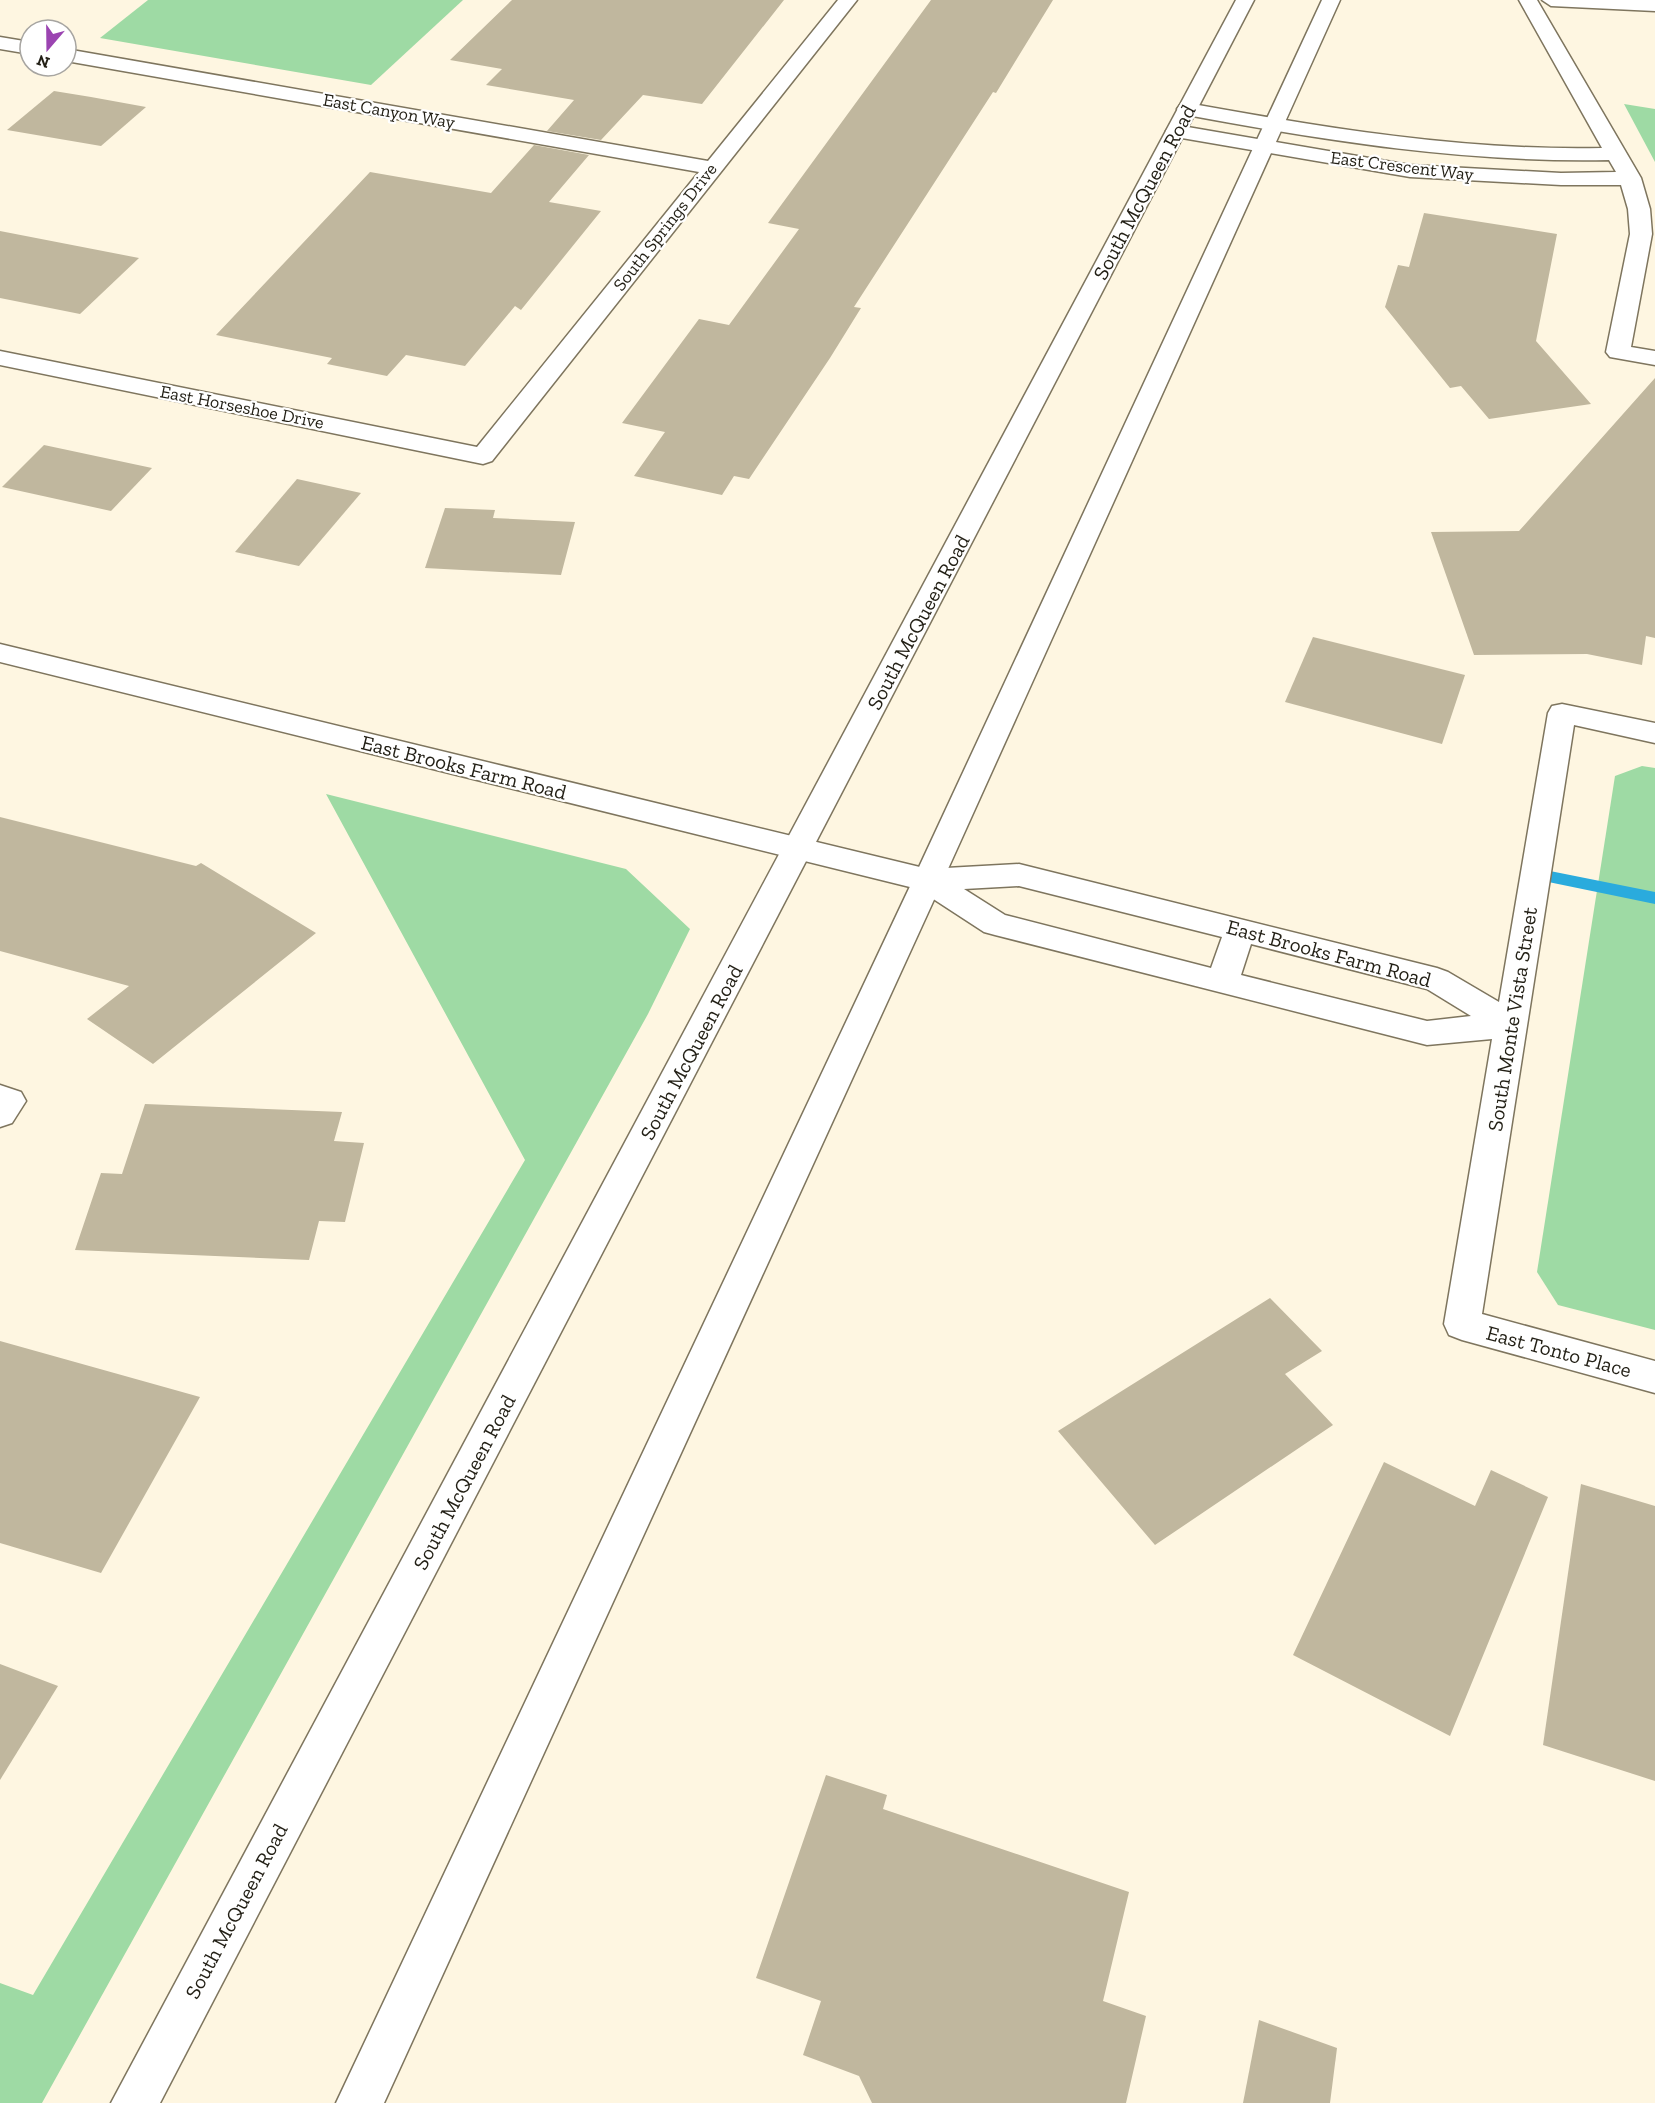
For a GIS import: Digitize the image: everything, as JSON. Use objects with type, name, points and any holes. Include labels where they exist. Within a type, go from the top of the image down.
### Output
[{"type":"street","name":"South Springs Drive","points":[[483,456],[848,0]]},
{"type":"street","name":"South McQueen Road","points":[[135,2103],[1245,0]]},
{"type":"street","points":[[360,2103],[928,880],[1331,0]]},
{"type":"street","points":[[1528,0],[1630,178],[1639,209],[1641,234],[1618,352],[1655,358]]},
{"type":"street","points":[[1551,0],[1655,5]]},
{"type":"street","points":[[0,43],[18,46]]},
{"type":"street","name":"East Canyon Way","points":[[78,57],[712,168]]},
{"type":"street","name":"East Crescent Way","points":[[1181,120],[1267,136],[1432,173],[1550,179],[1630,178]]},
{"type":"street","name":"East Crescent Way","points":[[1267,136],[1521,156],[1616,154]]},
{"type":"street","name":"East Horseshoe Drive","points":[[0,358],[483,456]]},
{"type":"street","name":"East Brooks Farm Road","points":[[0,653],[928,880],[1019,875],[1437,980],[1510,1024]]},
{"type":"street","name":"South Monte Vista Street","points":[[1462,1324],[1562,713],[1655,733]]},
{"type":"street","name":"East Brooks Farm Road","points":[[928,880],[995,924],[1427,1033],[1510,1024]]},
{"type":"street","points":[[1223,981],[1240,930]]},
{"type":"street","name":"East Tonto Place","points":[[1462,1324],[1655,1377]]},
{"type":"green space","points":[[148,0],[463,0],[371,85],[100,38]]},
{"type":"green space","points":[[1624,104],[1655,109],[1655,162]]},
{"type":"green space","points":[[1642,766],[1655,768],[1655,1330],[1558,1305],[1537,1272],[1615,776]]},
{"type":"green space","points":[[326,794],[626,869],[690,929],[648,1014],[42,2103],[0,2103],[0,1983],[33,1995],[525,1160]]},
{"type":"building","points":[[512,0],[784,0],[702,104],[643,95],[601,140],[547,131],[574,100],[486,85],[502,69],[450,60]]},
{"type":"building","points":[[931,0],[1053,0],[996,93],[993,92],[854,307],[861,308],[830,358],[749,479],[734,476],[722,495],[634,476],[665,432],[622,423],[699,319],[729,325],[799,229],[768,223]]},
{"type":"building","points":[[54,91],[146,107],[101,146],[7,130]]},
{"type":"building","points":[[534,145],[589,155],[549,202],[601,211],[521,310],[515,306],[465,366],[406,355],[387,376],[327,364],[332,358],[216,335],[370,172],[491,193]]},
{"type":"building","points":[[1424,213],[1557,234],[1536,341],[1591,404],[1489,419],[1461,386],[1450,388],[1385,307],[1398,265],[1409,267]]},
{"type":"building","points":[[0,231],[139,258],[80,314],[0,298]]},
{"type":"building","points":[[1655,378],[1655,638],[1646,636],[1642,665],[1587,654],[1474,655],[1431,532],[1519,531]]},
{"type":"building","points":[[44,445],[152,468],[111,511],[2,487]]},
{"type":"building","points":[[297,479],[361,493],[299,566],[235,552]]},
{"type":"building","points":[[445,508],[495,510],[493,518],[575,522],[561,575],[425,568]]},
{"type":"building","points":[[1313,637],[1465,675],[1442,744],[1285,702]]},
{"type":"building","points":[[0,817],[196,866],[201,863],[316,933],[153,1064],[87,1019],[129,986],[0,951]]},
{"type":"building","points":[[145,1104],[342,1112],[334,1141],[364,1143],[345,1222],[319,1221],[309,1260],[75,1250],[101,1173],[122,1174]]},
{"type":"building","points":[[1270,1298],[1322,1351],[1285,1374],[1333,1425],[1155,1545],[1058,1431]]},
{"type":"building","points":[[0,1341],[200,1397],[101,1573],[0,1543]]},
{"type":"building","points":[[1384,1462],[1475,1506],[1491,1470],[1548,1497],[1450,1736],[1293,1655]]},
{"type":"building","points":[[1581,1484],[1655,1506],[1655,1781],[1543,1745]]},
{"type":"building","points":[[0,1664],[58,1686],[0,1780]]},
{"type":"building","points":[[826,1775],[887,1795],[883,1809],[1129,1892],[1103,2001],[1146,2016],[1126,2103],[872,2103],[859,2076],[803,2055],[821,2001],[756,1978]]},
{"type":"building","points":[[1259,2020],[1337,2048],[1330,2103],[1243,2103]]},
{"type":"waterway","points":[[1535,874],[1655,898]]}]
